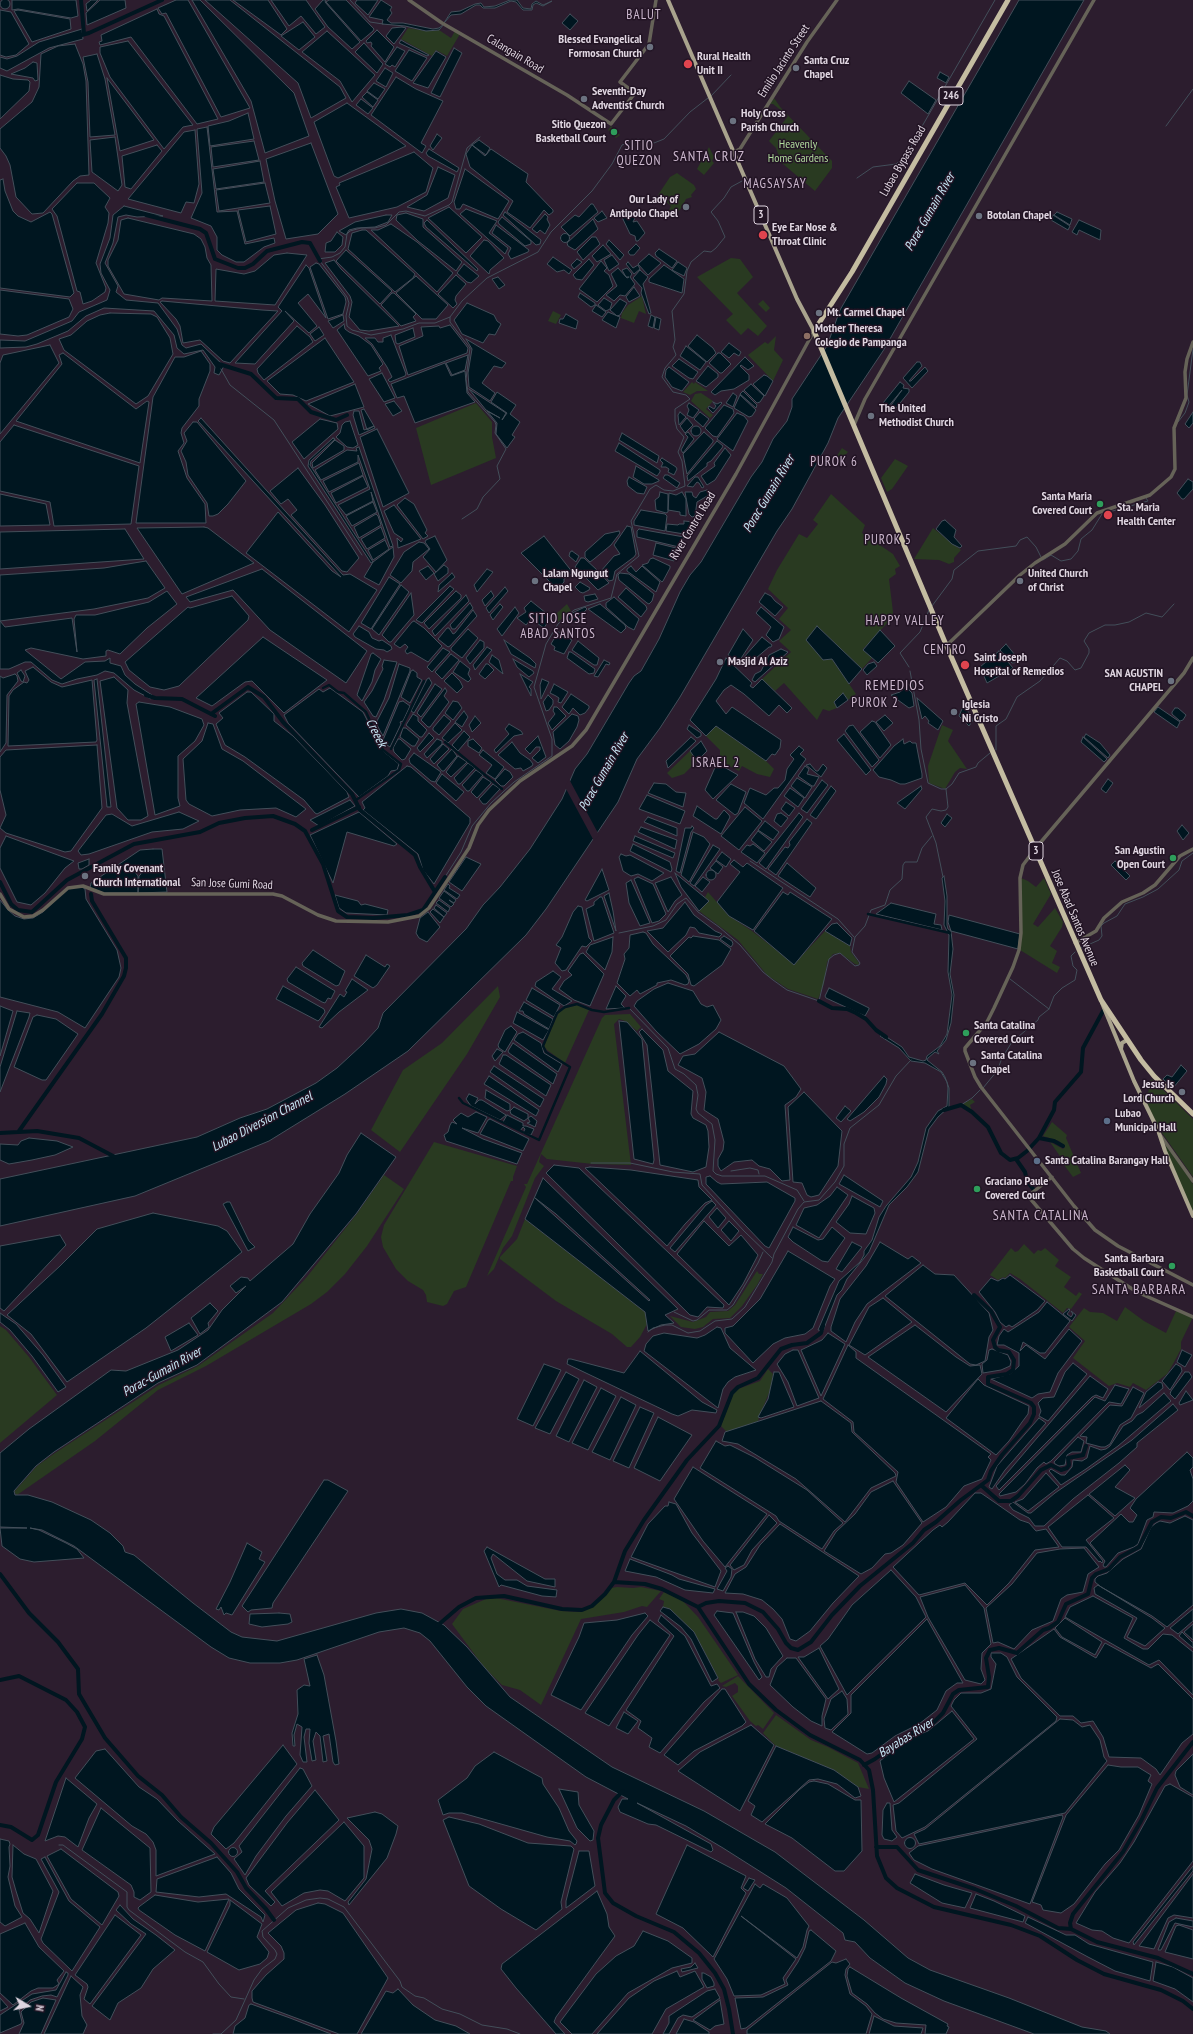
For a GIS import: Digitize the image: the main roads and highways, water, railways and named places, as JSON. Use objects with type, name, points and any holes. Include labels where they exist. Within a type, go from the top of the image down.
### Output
[{"type":"highway","name":"Lubao Bypass Road","points":[[814,331],[852,272],[1008,0]]},
{"type":"highway","name":"Jose Abad Santos Avenue","points":[[814,331],[930,604],[946,646],[1101,1000],[1127,1040],[1154,1076],[1193,1114]]},
{"type":"main road","name":"Jose Abad Santos Avenue","points":[[668,0],[797,299],[814,331]]},
{"type":"main road","points":[[1101,1000],[1121,1051],[1158,1131],[1193,1216]]},
{"type":"main road","points":[[1121,1051],[1122,1043],[1127,1040]]},
{"type":"water","points":[[3,-1],[7,-1],[9,0],[9,8],[3,9],[0,6],[0,2]]},
{"type":"water","points":[[12,0],[76,0],[78,16],[71,18],[18,9],[12,10]]},
{"type":"water","points":[[91,0],[98,0],[87,11],[86,4]]},
{"type":"water","points":[[100,0],[125,0],[126,8],[87,25],[86,13]]},
{"type":"water","points":[[176,0],[188,0],[250,108],[221,117],[166,13],[162,14],[158,8]]},
{"type":"water","points":[[192,0],[200,0],[294,93],[309,136],[265,153],[251,101]]},
{"type":"water","points":[[205,0],[230,0],[340,87],[346,98],[311,118],[298,83]]},
{"type":"water","points":[[233,0],[268,0],[287,29],[281,35]]},
{"type":"water","points":[[271,0],[306,0],[325,27],[316,34],[301,16],[289,26]]},
{"type":"water","points":[[323,0],[326,0],[325,2],[360,42],[352,49],[328,27],[315,9]]},
{"type":"water","points":[[329,0],[346,0],[374,29],[373,31],[361,41],[326,2]]},
{"type":"water","points":[[357,0],[378,0],[368,15],[355,3]]},
{"type":"water","points":[[381,0],[392,7],[390,10],[392,13],[387,20],[391,23],[403,23],[433,29],[439,28],[444,24],[439,30],[426,31],[405,26],[382,24],[383,20],[369,17]]},
{"type":"water","points":[[510,0],[517,0],[523,8],[531,9],[532,4],[536,1],[543,5],[552,1],[543,6],[536,3],[533,5],[532,10],[523,10],[516,2],[511,1],[495,8],[483,8],[480,5],[476,5],[461,14],[451,15],[444,23],[451,12],[460,11],[475,4],[481,3],[484,7],[495,6]]},
{"type":"water","points":[[1019,0],[1084,0],[883,351],[838,418],[828,443],[792,509],[777,531],[680,697],[660,728],[637,759],[618,802],[546,909],[526,935],[408,1051],[345,1094],[269,1141],[135,1196],[0,1226],[0,1179],[197,1137],[240,1118],[267,1109],[316,1083],[337,1068],[363,1044],[378,1028],[383,1013],[466,929],[483,905],[500,887],[530,849],[562,799],[575,769],[587,754],[629,683],[634,676],[641,671],[659,639],[680,592],[690,575],[701,562],[751,477],[762,462],[773,439],[787,421],[792,407],[792,399],[827,346],[840,310]]},
{"type":"water","points":[[157,9],[159,14],[164,16],[218,119],[197,124],[131,37],[100,45],[99,42],[102,41],[101,35]]},
{"type":"water","points":[[0,10],[11,12],[29,44],[16,55],[6,57],[0,55]]},
{"type":"water","points":[[18,10],[70,19],[71,29],[32,42],[14,11]]},
{"type":"water","points":[[570,14],[578,21],[570,30],[562,23]]},
{"type":"water","points":[[303,22],[315,37],[299,50],[281,36]]},
{"type":"water","points":[[392,28],[406,28],[394,44],[386,36]]},
{"type":"water","points":[[82,29],[83,39],[49,48],[7,71],[0,68],[0,57],[7,59],[17,56],[39,42]]},
{"type":"water","points":[[377,30],[394,47],[385,62],[371,46],[371,42],[367,43],[366,41]]},
{"type":"water","points":[[327,31],[375,75],[352,102],[340,81],[302,52]]},
{"type":"water","points":[[401,40],[429,55],[427,56],[399,43]]},
{"type":"water","points":[[128,41],[193,125],[183,127],[164,149],[110,77],[100,53],[100,47]]},
{"type":"water","points":[[364,43],[383,64],[377,73],[355,52]]},
{"type":"water","points":[[75,44],[83,64],[86,81],[89,175],[80,176],[73,181],[43,213],[32,214],[16,197],[10,165],[0,148],[0,129],[32,102],[39,87],[41,54],[58,46]]},
{"type":"water","points":[[397,47],[405,51],[395,67],[392,65],[390,67],[385,64]]},
{"type":"water","points":[[454,48],[462,53],[440,97],[431,93]]},
{"type":"water","points":[[409,50],[427,58],[412,81],[395,71]]},
{"type":"water","points":[[436,51],[446,57],[428,88],[413,83]]},
{"type":"water","points":[[97,54],[105,79],[115,135],[90,137],[88,82],[83,57]]},
{"type":"water","points":[[33,62],[37,63],[38,80],[35,81],[33,78],[11,74],[25,68]]},
{"type":"water","points":[[385,68],[393,73],[386,87],[376,81]]},
{"type":"water","points":[[940,72],[949,77],[946,83],[937,78]]},
{"type":"water","points":[[0,75],[13,79],[28,80],[30,82],[29,91],[0,119]]},
{"type":"water","points":[[396,77],[416,89],[443,101],[421,143],[426,146],[422,153],[371,115]]},
{"type":"water","points":[[107,78],[154,140],[120,151]]},
{"type":"water","points":[[909,81],[936,100],[928,114],[901,93]]},
{"type":"water","points":[[374,83],[385,89],[378,99],[367,91]]},
{"type":"water","points":[[367,92],[378,100],[373,107],[362,97]]},
{"type":"water","points":[[361,99],[373,108],[368,114],[356,105]]},
{"type":"water","points":[[347,103],[406,146],[338,178],[334,176],[314,122]]},
{"type":"water","points":[[248,113],[254,139],[210,146],[208,126],[229,121]]},
{"type":"water","points":[[207,127],[217,212],[237,211],[245,244],[274,238],[275,243],[264,247],[244,262],[236,262],[222,255],[217,250],[217,237],[211,226],[191,218],[202,193],[197,129]]},
{"type":"water","points":[[195,130],[199,184],[194,203],[186,202],[181,213],[128,199],[184,132]]},
{"type":"water","points":[[437,134],[442,138],[433,150],[430,146]]},
{"type":"water","points":[[115,137],[122,185],[118,191],[92,172],[90,140]]},
{"type":"water","points":[[479,140],[490,148],[486,155],[472,145]]},
{"type":"water","points":[[254,141],[259,160],[213,167],[211,147]]},
{"type":"water","points":[[311,143],[338,214],[318,234],[286,239],[275,201],[266,159]]},
{"type":"water","points":[[157,145],[162,151],[131,189],[125,187],[122,156]]},
{"type":"water","points":[[472,145],[485,156],[491,149],[528,174],[526,182],[553,210],[553,212],[549,215],[544,210],[530,228],[507,212],[513,201],[470,167],[466,154]]},
{"type":"water","points":[[429,149],[459,168],[457,172],[428,156],[426,153]]},
{"type":"water","points":[[414,152],[433,168],[426,192],[397,207],[349,218],[336,187],[340,185],[339,183]]},
{"type":"water","points":[[260,161],[264,182],[216,189],[213,169]]},
{"type":"water","points":[[438,167],[455,175],[448,198],[424,211],[407,207],[427,195]]},
{"type":"water","points":[[465,169],[509,201],[498,219],[463,204],[460,209],[456,209],[454,202]]},
{"type":"water","points":[[3,179],[5,191],[13,211],[18,216],[31,222],[50,212],[52,214],[74,293],[70,297],[0,288],[0,180]]},
{"type":"water","points":[[77,183],[94,183],[110,198],[105,207],[109,213],[108,223],[96,263],[106,288],[105,292],[92,301],[83,304],[80,292],[77,291],[57,216],[52,209]]},
{"type":"water","points":[[265,183],[270,203],[219,211],[216,190]]},
{"type":"water","points":[[591,204],[593,204],[598,212],[570,236],[561,227],[575,215],[579,217]]},
{"type":"water","points":[[124,206],[163,216],[137,217],[126,215],[118,217],[113,243],[105,263],[118,286],[116,292],[126,300],[158,303],[177,329],[182,345],[186,348],[201,344],[224,366],[219,375],[214,373],[215,367],[203,350],[184,354],[177,348],[174,335],[154,311],[104,308],[86,316],[68,331],[37,344],[26,347],[0,348],[0,340],[25,341],[72,321],[79,312],[107,300],[110,290],[101,273],[100,264],[110,238],[113,215]]},
{"type":"water","points":[[270,206],[276,234],[246,242],[238,210]]},
{"type":"water","points":[[449,207],[482,237],[466,253],[428,218]]},
{"type":"water","points":[[466,209],[497,221],[489,233],[508,248],[505,254],[460,214]]},
{"type":"water","points":[[602,211],[607,218],[598,222],[594,218]]},
{"type":"water","points":[[505,212],[541,240],[540,244],[536,245],[503,215]]},
{"type":"water","points":[[626,212],[630,212],[635,218],[633,222],[637,221],[645,233],[638,241],[636,241],[635,236],[630,234],[621,215]]},
{"type":"water","points":[[1057,212],[1072,219],[1070,225],[1054,215]]},
{"type":"water","points":[[406,213],[423,219],[423,227],[462,262],[456,271],[418,241],[396,220],[397,215]]},
{"type":"water","points":[[545,214],[548,217],[547,219],[550,225],[545,234],[540,230],[537,233],[532,229]]},
{"type":"water","points":[[392,215],[388,222],[375,227],[349,230],[346,235],[339,231],[355,222]]},
{"type":"water","points":[[1053,215],[1070,226],[1068,230],[1051,220]]},
{"type":"water","points":[[502,217],[531,241],[531,244],[525,246],[499,224],[498,222]]},
{"type":"water","points":[[128,218],[194,234],[201,239],[205,247],[207,258],[211,265],[212,301],[162,298],[159,300],[124,294],[108,266],[108,260],[118,240],[121,220]]},
{"type":"water","points":[[593,219],[598,229],[575,250],[568,246],[567,243]]},
{"type":"water","points":[[427,220],[478,269],[477,271],[426,227],[424,223]]},
{"type":"water","points":[[1079,220],[1101,230],[1100,240],[1079,230],[1077,235],[1072,232]]},
{"type":"water","points":[[391,224],[417,242],[453,273],[437,292],[371,230],[378,230]]},
{"type":"water","points":[[496,225],[529,250],[528,252],[511,259],[508,254],[511,248],[492,233]]},
{"type":"water","points":[[366,230],[415,274],[413,278],[395,292],[348,249],[352,233]]},
{"type":"water","points":[[337,232],[343,237],[342,245],[335,252],[325,252],[326,243],[331,241]]},
{"type":"water","points":[[565,233],[570,238],[565,243],[560,238]]},
{"type":"water","points":[[592,237],[596,237],[600,244],[583,260],[577,252]]},
{"type":"water","points":[[484,240],[488,241],[504,258],[490,270],[489,274],[470,256]]},
{"type":"water","points":[[609,240],[624,255],[620,260],[606,244]]},
{"type":"water","points":[[636,244],[640,248],[634,255],[630,255],[628,252]]},
{"type":"water","points":[[603,245],[611,254],[597,262],[592,256]]},
{"type":"water","points":[[659,249],[677,261],[672,268],[656,256],[655,253]]},
{"type":"water","points":[[346,250],[392,291],[380,304],[336,261]]},
{"type":"water","points":[[287,253],[307,255],[275,305],[215,301],[216,269],[244,274],[255,271],[274,255]]},
{"type":"water","points":[[649,254],[661,263],[648,275],[638,264]]},
{"type":"water","points":[[612,255],[619,264],[609,271],[604,260]]},
{"type":"water","points":[[553,257],[572,270],[569,274],[564,270],[557,272],[547,264]]},
{"type":"water","points":[[577,259],[582,262],[574,269],[571,265]]},
{"type":"water","points":[[589,259],[594,265],[582,280],[576,279],[573,275]]},
{"type":"water","points":[[334,260],[341,269],[399,326],[369,331],[360,330],[349,317],[352,302],[350,296],[325,263]]},
{"type":"water","points":[[601,261],[607,268],[604,271],[609,275],[613,286],[597,302],[579,289]]},
{"type":"water","points":[[628,262],[633,268],[638,265],[640,269],[634,274],[626,264]]},
{"type":"water","points":[[678,262],[687,268],[684,276],[672,270]]},
{"type":"water","points":[[316,263],[319,264],[345,297],[346,302],[343,314],[328,319],[310,267]]},
{"type":"water","points":[[464,264],[479,276],[471,283],[467,282],[457,273]]},
{"type":"water","points":[[306,265],[309,268],[326,318],[308,294],[298,303],[317,326],[309,333],[285,311],[294,321],[255,364],[235,363],[282,311],[278,307]]},
{"type":"water","points":[[664,265],[684,279],[682,293],[649,282],[649,279]]},
{"type":"water","points":[[618,268],[626,277],[622,270],[627,268],[632,274],[630,277],[635,284],[625,296],[620,295],[614,301],[606,295],[617,286],[611,274]]},
{"type":"water","points":[[640,270],[648,277],[643,284],[651,313],[649,314],[641,293],[642,288],[633,278]]},
{"type":"water","points":[[456,275],[466,284],[456,296],[455,300],[457,304],[453,308],[438,294]]},
{"type":"water","points":[[416,276],[448,305],[436,319],[422,319],[396,293]]},
{"type":"water","points":[[498,277],[505,285],[499,289],[492,279]]},
{"type":"water","points":[[634,287],[640,296],[629,302],[626,297]]},
{"type":"water","points":[[0,290],[69,299],[73,309],[69,317],[27,335],[18,336],[0,334]]},
{"type":"water","points":[[392,293],[394,293],[416,314],[413,317],[416,321],[401,326],[381,305]]},
{"type":"water","points":[[580,293],[595,303],[595,305],[591,307],[578,297]]},
{"type":"water","points":[[604,298],[612,303],[610,309],[606,311],[598,305]]},
{"type":"water","points":[[620,299],[627,303],[620,315],[617,316],[610,310]]},
{"type":"water","points":[[160,302],[278,311],[230,363],[223,361],[200,340],[183,343],[180,326],[176,319]]},
{"type":"water","points":[[467,303],[494,315],[497,321],[501,324],[495,335],[489,334],[483,343],[462,334],[454,320]]},
{"type":"water","points":[[596,305],[606,312],[602,317],[592,311]]},
{"type":"water","points":[[608,312],[620,317],[616,328],[602,320]]},
{"type":"water","points":[[110,313],[151,314],[157,317],[170,338],[173,354],[148,396],[136,404],[64,350],[59,339],[71,335],[87,321],[100,315]]},
{"type":"water","points":[[566,314],[578,321],[576,329],[559,323],[560,319],[563,319]]},
{"type":"water","points":[[343,315],[344,321],[333,328],[328,321]]},
{"type":"water","points":[[651,315],[655,317],[653,328],[648,326]]},
{"type":"water","points":[[656,317],[661,319],[659,330],[654,328]]},
{"type":"water","points":[[344,324],[345,329],[359,336],[371,345],[383,364],[379,368],[381,371],[368,376],[337,330]]},
{"type":"water","points":[[450,325],[468,348],[467,353],[408,375],[399,346],[423,336],[421,327],[439,326],[440,328]]},
{"type":"water","points":[[297,326],[310,337],[313,342],[264,380],[258,373],[257,369]]},
{"type":"water","points":[[319,327],[324,335],[315,341],[310,334]]},
{"type":"water","points":[[413,328],[415,337],[398,344],[396,343],[395,335]]},
{"type":"water","points":[[391,335],[406,374],[405,376],[390,382],[388,380],[392,377],[387,367],[372,344],[365,338],[375,338],[378,342],[383,342],[383,338]]},
{"type":"water","points":[[697,335],[713,348],[716,353],[707,362],[688,346]]},
{"type":"water","points":[[325,338],[354,382],[306,401],[293,395],[280,394],[267,381]]},
{"type":"water","points":[[466,339],[506,363],[502,368],[494,366],[482,383],[495,393],[490,401],[469,387],[468,373],[472,349]]},
{"type":"water","points":[[729,343],[741,352],[739,356],[734,353],[729,358],[721,352]]},
{"type":"water","points":[[50,345],[59,363],[0,434],[0,363],[3,355]]},
{"type":"water","points":[[686,346],[706,362],[700,370],[680,356]]},
{"type":"water","points":[[201,351],[210,364],[210,371],[199,399],[199,406],[182,428],[181,433],[184,443],[178,451],[187,478],[205,504],[206,523],[136,523],[153,397],[175,357],[184,357]]},
{"type":"water","points":[[63,353],[136,409],[147,401],[149,402],[140,463],[16,421],[62,364],[59,355]]},
{"type":"water","points":[[718,353],[720,353],[731,364],[722,373],[720,373],[709,363]]},
{"type":"water","points":[[468,355],[465,370],[452,375],[446,363]]},
{"type":"water","points":[[745,357],[754,366],[748,370],[741,365],[740,366],[749,375],[749,380],[734,389],[721,391],[715,395],[711,392]]},
{"type":"water","points":[[679,359],[698,372],[693,379],[689,378],[672,366]]},
{"type":"water","points":[[917,362],[920,362],[922,366],[909,381],[911,381],[925,367],[928,371],[912,388],[903,378]]},
{"type":"water","points":[[445,363],[451,376],[465,371],[467,393],[475,402],[415,423],[404,396],[397,398],[391,384]]},
{"type":"water","points":[[708,366],[718,374],[718,377],[706,387],[696,381]]},
{"type":"water","points":[[669,367],[689,382],[682,391],[672,387],[665,377],[666,370]]},
{"type":"water","points":[[382,373],[395,398],[384,402],[369,379]]},
{"type":"water","points":[[764,375],[773,381],[765,396],[753,384]]},
{"type":"water","points":[[900,382],[904,385],[903,388],[909,389],[909,392],[892,413],[889,408],[902,390],[887,408],[883,403]]},
{"type":"water","points":[[355,384],[364,407],[330,416],[308,404]]},
{"type":"water","points":[[751,384],[764,396],[760,402],[757,403],[744,390]]},
{"type":"water","points":[[469,389],[506,413],[502,420],[507,413],[491,402],[497,392],[516,405],[510,414],[520,422],[512,435],[515,437],[507,448],[496,434],[497,423],[487,411],[500,418],[486,410]]},
{"type":"water","points":[[743,391],[757,405],[756,408],[740,394]]},
{"type":"water","points":[[733,393],[737,396],[733,407],[726,403]]},
{"type":"water","points":[[740,395],[756,410],[752,416],[749,417],[734,408]]},
{"type":"water","points":[[394,401],[402,411],[393,416],[385,404]]},
{"type":"water","points":[[713,402],[717,404],[722,403],[713,413],[708,408],[709,406],[714,409],[716,406]]},
{"type":"water","points":[[689,403],[699,410],[693,418],[687,415],[689,410],[687,406]]},
{"type":"water","points":[[724,405],[733,409],[734,413],[717,437],[713,436],[705,428]]},
{"type":"water","points":[[364,409],[374,426],[367,430],[361,410]]},
{"type":"water","points":[[354,411],[359,411],[364,430],[374,426],[375,428],[359,435],[353,415]]},
{"type":"water","points":[[680,412],[686,417],[679,425],[678,415]]},
{"type":"water","points":[[700,412],[709,419],[703,427],[694,419]]},
{"type":"water","points":[[1193,412],[1193,423],[1189,428],[1185,424]]},
{"type":"water","points":[[737,413],[744,416],[748,421],[733,451],[717,439]]},
{"type":"water","points":[[201,418],[343,575],[350,574],[377,590],[349,632],[246,553],[278,512],[332,571],[341,577],[198,421]]},
{"type":"water","points":[[687,418],[693,425],[685,433],[680,426]]},
{"type":"water","points":[[320,419],[337,423],[338,429],[304,459],[292,442]]},
{"type":"water","points":[[350,421],[358,445],[353,448],[347,447],[336,437],[340,433],[342,425],[345,422]]},
{"type":"water","points":[[193,422],[197,422],[246,481],[228,504],[218,514],[213,516],[209,516],[207,503],[188,475],[186,462],[181,451],[187,441],[184,433]]},
{"type":"water","points":[[14,425],[139,466],[131,524],[54,526],[50,502],[0,491],[0,442]]},
{"type":"water","points":[[694,426],[698,426],[700,427],[700,435],[694,436],[691,433],[691,429]]},
{"type":"water","points":[[377,429],[409,493],[383,507],[360,437]]},
{"type":"water","points":[[688,432],[694,439],[683,453],[681,450],[688,437],[685,434]]},
{"type":"water","points":[[704,432],[713,440],[713,442],[687,474],[683,454]]},
{"type":"water","points":[[622,433],[659,456],[657,463],[619,440]]},
{"type":"water","points":[[333,438],[335,439],[311,461],[310,465],[373,562],[371,563],[308,466],[309,460]]},
{"type":"water","points":[[335,440],[344,446],[344,450],[313,468],[312,463]]},
{"type":"water","points":[[717,441],[723,446],[722,448],[711,461],[707,463],[707,466],[688,481],[687,476]]},
{"type":"water","points":[[619,443],[660,470],[657,476],[615,451]]},
{"type":"water","points":[[359,447],[393,546],[390,547],[371,492],[373,501],[346,515],[338,505],[370,489],[358,455],[358,462],[321,480],[315,470],[347,450],[357,451],[356,448]]},
{"type":"water","points":[[725,448],[731,455],[715,480],[707,485],[701,476],[715,466],[714,463]]},
{"type":"water","points":[[662,458],[676,467],[677,469],[674,475],[668,472],[669,469],[666,467],[661,467],[663,463],[660,460]]},
{"type":"water","points":[[359,463],[363,475],[329,492],[323,481]]},
{"type":"water","points":[[636,466],[659,481],[652,484],[644,484],[633,477]]},
{"type":"water","points":[[298,468],[325,505],[359,558],[347,572],[342,571],[291,515],[297,510],[288,499],[281,504],[270,491]]},
{"type":"water","points":[[665,475],[668,475],[680,483],[677,488],[663,478]]},
{"type":"water","points":[[363,476],[368,487],[336,503],[331,493]]},
{"type":"water","points":[[629,477],[647,487],[644,494],[637,493],[628,486],[627,481]]},
{"type":"water","points":[[695,477],[698,477],[704,487],[702,488],[697,482],[693,487],[687,486]]},
{"type":"water","points":[[1188,479],[1193,482],[1193,489],[1184,499],[1182,499],[1177,493]]},
{"type":"water","points":[[707,490],[710,491],[709,495],[697,502],[695,516],[692,517],[689,514],[685,492],[692,492],[693,496],[696,498],[700,492]]},
{"type":"water","points":[[660,492],[668,494],[668,512],[666,513],[656,510],[655,500],[659,497]]},
{"type":"water","points":[[682,492],[686,499],[686,516],[680,515],[680,512],[668,510],[669,493],[676,495]]},
{"type":"water","points":[[0,494],[46,504],[50,525],[0,526]]},
{"type":"water","points":[[405,498],[414,504],[427,530],[425,533],[428,536],[423,539],[397,505]]},
{"type":"water","points":[[373,502],[377,512],[352,526],[346,516]]},
{"type":"water","points":[[394,505],[421,539],[398,548],[397,538],[401,542],[403,539],[394,533],[384,511]]},
{"type":"water","points":[[641,510],[665,514],[667,516],[665,531],[634,525],[634,521]]},
{"type":"water","points":[[376,514],[381,525],[359,538],[354,527]]},
{"type":"water","points":[[945,520],[956,530],[954,537],[962,546],[960,548],[952,544],[936,529],[942,521]]},
{"type":"water","points":[[684,521],[694,522],[690,535],[666,531],[667,524],[684,524]]},
{"type":"water","points":[[627,526],[631,527],[636,554],[615,571],[613,580],[609,581],[601,571],[614,556],[620,554],[614,545]]},
{"type":"water","points":[[381,527],[385,538],[367,549],[361,539]]},
{"type":"water","points":[[137,528],[208,528],[254,563],[182,594]]},
{"type":"water","points":[[125,529],[144,559],[0,569],[0,532]]},
{"type":"water","points":[[639,529],[684,537],[683,542],[679,547],[637,537],[637,531]]},
{"type":"water","points":[[619,531],[620,533],[611,545],[594,559],[590,562],[585,557],[585,552],[605,534]]},
{"type":"water","points":[[435,536],[447,560],[436,572],[423,557],[430,549],[425,542],[426,540]]},
{"type":"water","points":[[544,536],[573,573],[564,579],[564,582],[559,587],[552,584],[521,553]]},
{"type":"water","points":[[385,540],[389,549],[373,560],[368,550]]},
{"type":"water","points":[[419,542],[424,543],[429,549],[413,562],[412,571],[401,583],[390,575],[404,552]]},
{"type":"water","points":[[656,543],[680,549],[674,561],[653,555]]},
{"type":"water","points":[[393,547],[394,557],[379,585],[364,577],[373,562]]},
{"type":"water","points":[[572,551],[579,556],[576,562],[569,556],[570,552]]},
{"type":"water","points":[[581,558],[584,558],[609,583],[598,590],[575,567]]},
{"type":"water","points":[[653,558],[670,566],[662,582],[642,565],[648,563],[650,559]]},
{"type":"water","points":[[146,561],[165,588],[148,598],[94,609],[0,621],[0,575],[104,568]]},
{"type":"water","points":[[444,565],[448,568],[448,573],[438,581],[434,574]]},
{"type":"water","points":[[428,566],[434,573],[426,580],[419,571]]},
{"type":"water","points":[[631,566],[636,572],[642,566],[660,582],[656,592],[627,571],[627,569]]},
{"type":"water","points":[[262,569],[367,651],[346,683],[270,630],[233,590],[190,602],[186,597]]},
{"type":"water","points":[[487,569],[493,572],[477,592],[474,585]]},
{"type":"water","points":[[452,573],[455,577],[438,592],[439,585]]},
{"type":"water","points":[[620,573],[629,574],[654,594],[652,601],[649,604],[647,603],[619,580],[618,575]]},
{"type":"water","points":[[389,577],[400,584],[371,629],[361,623]]},
{"type":"water","points":[[580,582],[590,588],[589,590],[583,593],[580,592],[575,587]]},
{"type":"water","points":[[401,585],[409,592],[379,635],[372,629]]},
{"type":"water","points":[[450,586],[454,589],[422,623],[416,620]]},
{"type":"water","points":[[505,587],[508,591],[489,613],[486,608]]},
{"type":"water","points":[[626,588],[646,606],[647,609],[641,617],[618,597]]},
{"type":"water","points":[[167,591],[177,604],[147,628],[120,654],[108,650],[106,651],[106,656],[83,659],[31,648],[25,650],[61,679],[85,662],[105,661],[110,658],[110,663],[121,666],[125,675],[135,684],[152,695],[151,699],[134,690],[114,673],[105,671],[97,675],[62,684],[52,680],[31,662],[25,662],[9,669],[0,669],[0,621],[5,627],[72,618],[77,652],[74,619],[76,615],[95,615],[149,602]]},
{"type":"water","points":[[456,591],[461,595],[461,598],[429,629],[424,623]]},
{"type":"water","points":[[491,591],[494,596],[485,606],[482,600]]},
{"type":"water","points":[[411,593],[414,615],[391,642],[389,642],[382,635]]},
{"type":"water","points":[[765,593],[771,596],[783,607],[775,616],[759,602]]},
{"type":"water","points":[[595,594],[598,599],[588,602],[585,601],[584,596]]},
{"type":"water","points":[[466,595],[469,601],[435,636],[432,631]]},
{"type":"water","points":[[232,596],[249,616],[248,620],[179,686],[164,690],[150,687],[129,670],[125,662],[188,607],[190,608]]},
{"type":"water","points":[[614,597],[639,619],[634,630],[628,627],[606,607],[606,603]]},
{"type":"water","points":[[531,601],[551,617],[544,628],[531,619],[526,625],[517,618],[526,612],[524,608]]},
{"type":"water","points":[[470,603],[473,608],[455,629],[452,629],[450,625]]},
{"type":"water","points":[[500,604],[503,607],[493,620],[490,615]]},
{"type":"water","points":[[600,604],[625,625],[626,628],[621,633],[588,609]]},
{"type":"water","points":[[515,607],[519,613],[502,636],[497,629]]},
{"type":"water","points":[[585,607],[587,609],[574,623],[566,616]]},
{"type":"water","points":[[761,607],[784,627],[779,639],[773,642],[766,635],[771,627],[756,613]]},
{"type":"water","points":[[473,610],[477,616],[450,646],[448,647],[438,639],[447,628],[449,628],[453,634],[455,633]]},
{"type":"water","points":[[414,621],[424,628],[442,646],[428,662],[411,652],[407,654],[405,651],[408,647],[405,644],[400,648],[394,644]]},
{"type":"water","points":[[359,626],[369,632],[372,638],[379,641],[382,640],[391,646],[392,649],[387,652],[376,649],[355,637],[353,634]]},
{"type":"water","points":[[817,626],[862,669],[849,684],[832,659],[823,660],[806,640]]},
{"type":"water","points":[[468,629],[478,638],[462,658],[451,650],[451,648]]},
{"type":"water","points":[[743,629],[753,640],[738,663],[728,655]]},
{"type":"water","points":[[880,630],[895,646],[878,663],[863,650]]},
{"type":"water","points":[[558,632],[572,640],[564,654],[554,650],[555,647],[551,644]]},
{"type":"water","points":[[263,637],[327,680],[284,713],[252,681],[245,682],[212,706],[196,698]]},
{"type":"water","points":[[762,637],[772,645],[749,664],[744,657]]},
{"type":"water","points":[[480,640],[484,642],[484,648],[470,664],[466,658]]},
{"type":"water","points":[[504,640],[530,658],[536,664],[535,668],[511,654]]},
{"type":"water","points":[[578,641],[599,658],[597,665],[594,665],[572,650]]},
{"type":"water","points":[[1006,644],[1020,662],[1012,663],[1000,650]]},
{"type":"water","points":[[487,647],[492,650],[475,670],[473,665]]},
{"type":"water","points":[[443,648],[450,652],[432,672],[427,667]]},
{"type":"water","points":[[781,649],[788,652],[755,682],[752,680],[755,674],[761,671],[769,655]]},
{"type":"water","points":[[999,651],[1013,668],[987,683],[980,667]]},
{"type":"water","points":[[569,652],[595,669],[594,673],[589,674],[567,658]]},
{"type":"water","points":[[373,653],[381,659],[375,670],[372,682],[362,701],[357,695],[371,654]]},
{"type":"water","points":[[451,654],[459,660],[442,679],[435,672]]},
{"type":"water","points":[[492,655],[499,660],[503,674],[489,662]]},
{"type":"water","points":[[726,658],[752,683],[750,686],[753,688],[762,679],[792,708],[787,713],[779,705],[769,716],[744,694],[731,685],[724,690],[716,701],[726,714],[732,707],[781,740],[780,748],[775,755],[772,754],[766,761],[716,726],[706,736],[690,720],[716,679]]},
{"type":"water","points":[[513,659],[534,673],[529,677],[517,667]]},
{"type":"water","points":[[384,660],[397,662],[384,700],[376,717],[373,716],[364,702],[372,691],[383,669],[382,666]]},
{"type":"water","points":[[604,660],[610,663],[609,665],[606,664],[598,677],[594,676]]},
{"type":"water","points":[[460,661],[470,669],[468,674],[471,679],[468,682],[453,672]]},
{"type":"water","points":[[874,662],[877,666],[867,675],[863,670],[868,664]]},
{"type":"water","points":[[399,664],[410,668],[410,671],[383,736],[377,725],[377,721],[389,698]]},
{"type":"water","points":[[486,664],[494,670],[485,679],[479,674]]},
{"type":"water","points":[[33,667],[51,682],[62,687],[92,680],[96,742],[8,746],[9,696],[13,690],[24,682],[27,683],[29,680],[25,671]]},
{"type":"water","points":[[21,670],[25,676],[23,682],[17,673]]},
{"type":"water","points":[[413,670],[417,673],[417,677],[422,680],[410,703],[401,697],[411,671]]},
{"type":"water","points":[[452,673],[460,681],[463,687],[457,693],[444,681]]},
{"type":"water","points":[[15,674],[18,681],[7,695],[6,743],[0,752],[0,676],[3,678]]},
{"type":"water","points":[[520,674],[533,682],[529,687],[531,689],[531,696]]},
{"type":"water","points":[[114,677],[128,690],[127,703],[148,816],[141,820],[128,820],[117,808],[100,681]]},
{"type":"water","points":[[429,678],[432,683],[414,713],[411,711],[427,679]]},
{"type":"water","points":[[97,679],[111,807],[107,807],[94,680]]},
{"type":"water","points":[[542,679],[549,682],[541,699],[540,685]]},
{"type":"water","points":[[435,684],[442,689],[421,717],[417,713]]},
{"type":"water","points":[[554,684],[568,692],[561,703],[558,702],[559,698],[550,693]]},
{"type":"water","points":[[909,684],[911,689],[909,690],[912,693],[914,706],[909,708],[891,695],[900,692]]},
{"type":"water","points":[[330,688],[363,712],[383,751],[399,764],[397,770],[391,771],[388,776],[359,797],[288,723],[284,715],[319,689],[323,692]]},
{"type":"water","points":[[445,688],[447,691],[444,696],[449,702],[430,727],[428,727],[421,720]]},
{"type":"water","points":[[247,692],[251,692],[274,714],[274,721],[293,736],[347,792],[349,797],[317,814],[304,800],[245,757],[225,745],[216,724],[223,718],[219,713]]},
{"type":"water","points":[[843,693],[848,700],[837,708],[834,702]]},
{"type":"water","points":[[571,694],[589,706],[585,713],[580,715],[573,708],[569,714],[562,707]]},
{"type":"water","points":[[548,695],[553,700],[553,704],[549,710],[546,711],[543,702]]},
{"type":"water","points":[[917,698],[943,721],[938,730],[928,723],[929,721],[925,716],[922,719]]},
{"type":"water","points":[[403,701],[410,706],[403,721],[400,722],[401,724],[390,747],[384,743],[383,740],[399,702]]},
{"type":"water","points":[[453,701],[458,702],[462,708],[453,720],[445,713]]},
{"type":"water","points":[[139,702],[170,707],[202,719],[204,725],[195,741],[178,756],[178,798],[180,806],[155,815],[136,704]]},
{"type":"water","points":[[964,704],[973,720],[969,726],[959,716]]},
{"type":"water","points":[[554,707],[557,707],[566,716],[552,730],[548,723],[555,714],[553,711]]},
{"type":"water","points":[[1158,707],[1180,722],[1177,728],[1154,712]]},
{"type":"water","points":[[1175,708],[1178,708],[1186,715],[1183,720],[1180,721],[1172,714]]},
{"type":"water","points":[[464,711],[468,717],[462,727],[455,722]]},
{"type":"water","points":[[413,714],[418,717],[418,721],[427,730],[422,737],[406,725]]},
{"type":"water","points":[[572,714],[578,716],[579,720],[577,727],[569,741],[560,749],[555,745],[553,732]]},
{"type":"water","points":[[444,715],[451,721],[439,735],[433,730],[433,728]]},
{"type":"water","points":[[885,715],[893,723],[884,731],[876,722]]},
{"type":"water","points":[[475,716],[481,723],[472,732],[469,725]]},
{"type":"water","points":[[872,721],[875,722],[891,745],[880,758],[860,732]]},
{"type":"water","points":[[208,723],[213,724],[222,749],[243,761],[306,809],[296,817],[276,808],[240,810],[212,816],[189,804],[186,800],[183,759],[202,741]]},
{"type":"water","points":[[455,723],[462,730],[448,743],[442,738]]},
{"type":"water","points":[[509,724],[521,731],[523,734],[514,736],[496,753],[494,750],[509,734],[505,729]]},
{"type":"water","points":[[689,725],[701,733],[701,736],[697,738],[687,729]]},
{"type":"water","points":[[853,725],[879,760],[872,767],[845,731],[849,726]]},
{"type":"water","points":[[403,728],[406,728],[419,739],[415,746],[412,746],[400,737]]},
{"type":"water","points":[[464,731],[470,737],[458,751],[452,745]]},
{"type":"water","points":[[429,733],[434,738],[420,752],[417,748]]},
{"type":"water","points":[[844,734],[871,770],[866,775],[837,740]]},
{"type":"water","points":[[1086,734],[1100,743],[1110,755],[1108,758],[1084,737]]},
{"type":"water","points":[[538,736],[546,757],[538,763],[532,758],[540,750],[540,747],[536,747],[530,754],[525,749]]},
{"type":"water","points":[[691,737],[696,741],[668,768],[666,761]]},
{"type":"water","points":[[1083,737],[1107,759],[1104,762],[1081,742]]},
{"type":"water","points":[[398,739],[400,739],[411,749],[405,759],[402,760],[394,752],[393,748]]},
{"type":"water","points":[[437,739],[442,741],[442,744],[427,758],[424,754]]},
{"type":"water","points":[[473,739],[482,748],[479,753],[468,746],[468,741]]},
{"type":"water","points":[[903,739],[904,744],[910,741],[912,743],[916,743],[922,778],[905,784],[900,784],[879,777],[873,770],[894,746]]},
{"type":"water","points":[[701,741],[707,751],[697,761],[690,751]]},
{"type":"water","points":[[512,742],[520,753],[530,760],[533,764],[532,766],[523,771],[521,768],[515,769],[498,755]]},
{"type":"water","points":[[443,744],[449,749],[434,764],[430,759]]},
{"type":"water","points":[[97,745],[102,808],[71,851],[65,852],[6,833],[0,828],[6,815],[0,790],[0,757],[6,750]]},
{"type":"water","points":[[799,746],[804,750],[800,754],[806,759],[763,819],[744,803],[749,790],[750,788],[766,795],[774,788],[778,788],[785,780],[787,769],[794,759],[790,755]]},
{"type":"water","points":[[452,749],[457,756],[444,771],[442,771],[437,765]]},
{"type":"water","points":[[483,750],[504,767],[495,779],[486,773],[492,765],[479,755]]},
{"type":"water","points":[[414,753],[441,772],[435,782],[431,781],[410,763],[409,759]]},
{"type":"water","points":[[458,756],[467,762],[451,777],[446,772]]},
{"type":"water","points":[[468,763],[475,768],[460,784],[458,784],[454,778]]},
{"type":"water","points":[[717,763],[738,775],[713,799],[705,790]]},
{"type":"water","points":[[810,764],[816,771],[818,771],[823,764],[827,768],[821,777],[806,765]]},
{"type":"water","points":[[407,766],[411,767],[470,818],[470,823],[434,884],[423,870],[418,854],[363,810],[365,808],[362,802]]},
{"type":"water","points":[[805,766],[809,769],[807,774],[819,777],[814,786],[798,776]]},
{"type":"water","points":[[505,769],[510,772],[513,777],[504,786],[501,786],[495,780]]},
{"type":"water","points":[[476,770],[483,775],[469,791],[467,791],[462,785]]},
{"type":"water","points":[[442,774],[464,792],[456,801],[436,783]]},
{"type":"water","points":[[483,777],[491,783],[477,798],[471,792]]},
{"type":"water","points":[[797,778],[812,787],[805,798],[791,786]]},
{"type":"water","points":[[1108,779],[1113,783],[1106,793],[1101,789]]},
{"type":"water","points":[[822,780],[828,785],[807,813],[801,809]]},
{"type":"water","points":[[654,783],[666,784],[676,792],[686,793],[683,807],[648,793]]},
{"type":"water","points":[[493,784],[500,789],[486,804],[483,804],[479,799]]},
{"type":"water","points":[[731,784],[746,792],[738,813],[735,815],[716,800]]},
{"type":"water","points":[[831,786],[836,791],[816,819],[810,815]]},
{"type":"water","points":[[921,786],[922,789],[905,809],[897,803]]},
{"type":"water","points":[[790,788],[804,798],[798,807],[784,796]]},
{"type":"water","points":[[647,795],[685,811],[680,824],[639,809]]},
{"type":"water","points":[[350,800],[355,806],[319,826],[310,820]]},
{"type":"water","points":[[786,802],[795,808],[789,816],[781,809]]},
{"type":"water","points":[[697,806],[715,819],[717,819],[724,810],[729,815],[730,817],[721,834],[693,816]]},
{"type":"water","points":[[745,807],[762,821],[739,850],[721,836]]},
{"type":"water","points":[[179,812],[199,821],[183,829],[152,832],[89,854],[81,855],[78,851],[106,815],[112,814],[132,826]]},
{"type":"water","points":[[359,812],[397,844],[394,846],[347,832],[333,883],[310,835]]},
{"type":"water","points":[[781,813],[788,818],[781,827],[774,821],[777,814]]},
{"type":"water","points":[[799,813],[803,817],[766,869],[759,863]]},
{"type":"water","points":[[947,814],[952,818],[945,827],[941,823]]},
{"type":"water","points":[[648,817],[677,828],[677,836],[644,822]]},
{"type":"water","points":[[807,819],[812,823],[776,875],[768,869],[785,847],[788,848],[790,845],[789,842]]},
{"type":"water","points":[[765,821],[779,832],[773,840],[758,830]]},
{"type":"water","points":[[1182,825],[1189,833],[1183,840],[1177,831]]},
{"type":"water","points":[[692,826],[694,828],[691,832],[680,873],[676,871],[685,828],[691,828]]},
{"type":"water","points":[[641,827],[677,840],[675,849],[638,832]]},
{"type":"water","points":[[758,831],[772,842],[764,851],[751,840]]},
{"type":"water","points":[[693,832],[704,837],[710,844],[689,882],[681,875]]},
{"type":"water","points":[[6,836],[74,861],[65,868],[45,893],[31,905],[17,902],[0,868],[0,848]]},
{"type":"water","points":[[635,836],[675,853],[673,858],[633,841]]},
{"type":"water","points":[[633,844],[670,862],[672,869],[671,872],[630,851]]},
{"type":"water","points":[[753,844],[765,853],[757,863],[741,852],[747,845],[750,846]]},
{"type":"water","points":[[713,845],[720,849],[694,886],[690,883]]},
{"type":"water","points":[[162,849],[167,892],[138,893],[104,893],[90,888],[91,883],[140,850]],"holes":[[[140,870],[141,874],[139,876],[138,893],[138,876],[135,872]]]},
{"type":"water","points":[[722,852],[731,859],[726,867],[716,860]]},
{"type":"water","points":[[621,854],[626,856],[630,855],[664,873],[652,881],[638,874],[631,876],[623,871],[619,857]]},
{"type":"water","points":[[466,857],[481,864],[462,891],[449,882]]},
{"type":"water","points":[[89,859],[89,865],[79,869],[78,863]]},
{"type":"water","points":[[734,860],[743,867],[747,863],[783,888],[753,930],[729,916],[717,902],[740,872],[730,864]]},
{"type":"water","points":[[716,861],[723,867],[718,874],[710,868]]},
{"type":"water","points":[[1115,861],[1130,876],[1126,880],[1111,865]]},
{"type":"water","points":[[787,863],[816,888],[810,897],[778,876]]},
{"type":"water","points":[[602,869],[609,890],[587,901],[585,900]]},
{"type":"water","points":[[709,870],[713,870],[715,871],[715,879],[709,880],[706,877],[706,873]]},
{"type":"water","points":[[675,873],[709,901],[699,911],[681,887]]},
{"type":"water","points":[[944,876],[947,896],[947,925],[948,929],[951,931],[953,949],[950,974],[954,995],[951,1023],[946,1040],[937,1051],[939,1054],[935,1052],[927,1060],[942,1072],[947,1081],[941,1072],[925,1063],[911,1061],[899,1048],[880,1036],[882,1034],[902,1047],[909,1057],[923,1061],[926,1060],[927,1056],[940,1046],[947,1034],[952,995],[948,972],[949,935],[944,925],[945,901],[942,878]]},
{"type":"water","points":[[638,877],[653,884],[666,914],[659,921],[652,923],[634,879]]},
{"type":"water","points":[[671,877],[682,895],[675,901],[668,912],[655,883]]},
{"type":"water","points":[[703,877],[710,882],[702,892],[695,886]]},
{"type":"water","points":[[631,880],[650,923],[640,926],[629,903],[626,883]]},
{"type":"water","points":[[448,884],[450,886],[449,888],[460,895],[457,899],[444,890]]},
{"type":"water","points":[[82,887],[85,889],[86,899],[117,950],[121,968],[119,977],[85,1028],[58,1012],[0,997],[0,900],[15,916],[24,919],[33,918],[43,912],[68,888]]},
{"type":"water","points":[[444,891],[456,900],[454,903],[449,900],[454,904],[451,907],[439,898]]},
{"type":"water","points":[[783,892],[788,895],[790,892],[832,919],[794,965],[754,931]]},
{"type":"water","points":[[609,893],[613,911],[616,931],[604,896]]},
{"type":"water","points":[[335,895],[358,901],[361,905],[365,904],[388,910],[387,915],[346,913],[339,908]]},
{"type":"water","points":[[602,897],[614,933],[594,941],[586,909],[594,905],[594,902]]},
{"type":"water","points":[[439,900],[450,908],[448,912],[436,903]]},
{"type":"water","points":[[685,902],[694,915],[715,931],[722,934],[719,937],[699,933],[695,928],[690,927],[686,935],[668,952],[647,931],[663,928]]},
{"type":"water","points":[[891,903],[936,914],[934,924],[941,925],[942,930],[876,914]]},
{"type":"water","points":[[436,905],[447,913],[444,917],[434,908]]},
{"type":"water","points":[[578,906],[582,907],[589,938],[592,941],[586,947],[582,946],[566,970],[562,971],[555,963],[561,948],[556,945],[562,937],[573,912]]},
{"type":"water","points":[[433,909],[444,917],[440,923],[430,912]]},
{"type":"water","points":[[428,912],[440,927],[427,942],[419,938],[416,933],[420,918]]},
{"type":"water","points":[[949,915],[1020,934],[1018,949],[951,931],[948,922]]},
{"type":"water","points":[[837,923],[852,938],[850,946],[825,931],[832,924]]},
{"type":"water","points":[[643,932],[646,933],[653,944],[686,975],[689,981],[688,984],[685,985],[671,980],[657,983],[657,985],[640,994],[637,990],[630,996],[617,983],[625,959],[624,954],[629,948],[630,935]]},
{"type":"water","points":[[693,936],[719,940],[731,949],[722,965],[694,986],[691,985],[688,974],[670,956],[689,937],[691,938]]},
{"type":"water","points":[[724,936],[732,941],[733,944],[731,947],[720,939]]},
{"type":"water","points":[[613,937],[612,952],[605,970],[586,952],[590,945]]},
{"type":"water","points":[[313,950],[345,971],[339,985],[336,986],[303,966],[302,963]]},
{"type":"water","points":[[583,953],[604,974],[590,1006],[574,1000],[559,989],[564,981],[572,975],[568,971],[580,954]]},
{"type":"water","points":[[366,955],[385,967],[387,964],[390,966],[377,985],[373,988],[354,976]]},
{"type":"water","points":[[296,967],[335,991],[331,999],[328,998],[325,1003],[322,1002],[288,982],[287,979]]},
{"type":"water","points":[[553,971],[561,977],[552,989],[572,1001],[564,1006],[535,986],[536,982]]},
{"type":"water","points":[[352,979],[368,990],[339,1012],[322,1028],[319,1027],[340,994],[344,997],[347,992],[345,991]]},
{"type":"water","points":[[668,983],[693,991],[701,1004],[707,1007],[713,1005],[721,1020],[716,1029],[699,1044],[680,1054],[656,1031],[634,1006],[637,1001],[654,989]]},
{"type":"water","points":[[283,986],[324,1009],[325,1012],[320,1019],[318,1021],[276,999]]},
{"type":"water","points":[[616,986],[626,996],[621,1004],[625,1008],[606,1009]]},
{"type":"water","points":[[532,988],[560,1005],[554,1017],[526,1000]]},
{"type":"water","points":[[829,988],[869,1008],[865,1016],[826,998],[825,996]]},
{"type":"water","points":[[524,1002],[553,1019],[549,1029],[524,1014],[523,1011],[519,1011]]},
{"type":"water","points":[[0,1006],[13,1011],[0,1056]]},
{"type":"water","points":[[17,1011],[30,1013],[0,1092],[0,1067]]},
{"type":"water","points":[[517,1012],[549,1030],[543,1040],[513,1023]]},
{"type":"water","points":[[37,1015],[56,1019],[78,1034],[46,1080],[42,1080],[14,1067],[33,1017]]},
{"type":"water","points":[[619,1021],[627,1022],[642,1039],[654,1160],[653,1164],[634,1159]]},
{"type":"water","points":[[511,1026],[517,1032],[505,1052],[499,1048],[498,1045],[505,1030]]},
{"type":"water","points":[[642,1029],[663,1050],[668,1071],[693,1091],[691,1114],[693,1118],[706,1125],[708,1131],[709,1147],[706,1167],[693,1172],[660,1165],[647,1045],[639,1032]]},
{"type":"water","points":[[523,1032],[541,1043],[544,1053],[562,1064],[558,1072],[514,1040],[518,1034]]},
{"type":"water","points":[[719,1032],[784,1066],[801,1089],[796,1097],[785,1105],[790,1180],[782,1181],[770,1169],[759,1166],[752,1160],[734,1162],[721,1171],[718,1166],[718,1159],[723,1150],[724,1142],[718,1119],[704,1110],[706,1092],[702,1078],[678,1065],[683,1056],[695,1054]]},
{"type":"water","points":[[513,1043],[557,1074],[553,1084],[509,1053],[508,1051]]},
{"type":"water","points":[[497,1049],[503,1052],[495,1061],[492,1056]]},
{"type":"water","points":[[503,1055],[506,1055],[551,1085],[546,1096],[499,1064]]},
{"type":"water","points":[[1181,1065],[1187,1071],[1173,1088],[1163,1079],[1167,1075],[1172,1077]]},
{"type":"water","points":[[494,1066],[544,1099],[540,1107],[490,1072]]},
{"type":"water","points":[[489,1076],[539,1110],[536,1116],[484,1084]]},
{"type":"water","points":[[884,1076],[887,1079],[886,1084],[879,1097],[864,1112],[850,1121],[847,1119]]},
{"type":"water","points":[[947,1083],[949,1088],[949,1107],[938,1117],[929,1129],[918,1172],[907,1187],[889,1205],[869,1252],[847,1279],[842,1290],[837,1295],[823,1331],[818,1330],[839,1281],[860,1262],[864,1255],[864,1251],[872,1240],[879,1217],[886,1206],[911,1177],[918,1162],[926,1128],[938,1111],[947,1106]]},
{"type":"water","points":[[486,1090],[510,1104],[510,1110],[507,1111],[485,1098]]},
{"type":"water","points":[[804,1092],[842,1131],[838,1166],[819,1195],[811,1197],[807,1195],[802,1183],[793,1182],[788,1107]]},
{"type":"water","points":[[469,1094],[478,1098],[475,1104],[479,1100],[482,1100],[506,1115],[500,1120],[471,1106],[466,1099]]},
{"type":"water","points":[[845,1106],[851,1111],[841,1122],[836,1118]]},
{"type":"water","points":[[514,1107],[528,1114],[528,1118],[524,1121],[511,1114],[510,1111]]},
{"type":"water","points":[[476,1112],[487,1117],[478,1133],[462,1128],[483,1139],[522,1153],[517,1164],[446,1141],[444,1135],[448,1132],[450,1125],[452,1122],[457,1124],[453,1120],[455,1118],[461,1113],[468,1117]]},
{"type":"water","points":[[507,1115],[523,1123],[523,1126],[534,1129],[531,1135],[523,1133],[525,1129],[523,1127],[520,1131],[503,1122]]},
{"type":"water","points":[[531,1116],[537,1121],[535,1127],[527,1123],[530,1122],[528,1118]]},
{"type":"water","points":[[490,1119],[529,1139],[523,1151],[480,1134]]},
{"type":"water","name":"Porac-Gumain River","points":[[361,1133],[396,1157],[356,1214],[282,1302],[197,1365],[158,1383],[54,1452],[36,1466],[14,1491],[15,1495],[28,1495],[52,1502],[91,1520],[110,1533],[123,1546],[125,1552],[134,1555],[231,1632],[242,1637],[277,1641],[376,1613],[401,1609],[422,1613],[444,1625],[467,1647],[510,1697],[612,1767],[704,1811],[775,1852],[864,1920],[908,1958],[930,1970],[1009,1998],[1082,2027],[1106,2031],[1110,2034],[1034,2034],[944,2001],[905,1983],[870,1958],[855,1942],[845,1940],[843,1933],[786,1888],[723,1848],[686,1826],[637,1803],[711,1844],[713,1850],[711,1852],[656,1825],[648,1824],[620,1812],[618,1807],[622,1799],[628,1799],[586,1777],[486,1706],[467,1687],[430,1641],[420,1633],[404,1628],[379,1632],[297,1660],[280,1663],[250,1663],[229,1658],[211,1647],[74,1546],[42,1530],[30,1528],[39,1530],[77,1549],[84,1558],[34,1562],[20,1559],[2,1546],[0,1528],[27,1528],[0,1527],[0,1453],[29,1429],[111,1370],[126,1371],[178,1350],[208,1330],[222,1310],[246,1286],[236,1293],[230,1286],[241,1277],[248,1278],[250,1281],[293,1244],[310,1214],[339,1173],[347,1155]]},
{"type":"water","points":[[29,1138],[57,1141],[73,1147],[55,1155],[32,1160],[9,1164],[0,1160],[0,1144],[18,1145],[21,1141]]},
{"type":"water","points":[[554,1165],[579,1168],[724,1305],[723,1308],[707,1307],[698,1317],[690,1315],[546,1173]]},
{"type":"water","points":[[590,1167],[631,1170],[698,1180],[699,1187],[712,1200],[705,1203],[667,1246],[585,1168]]},
{"type":"water","points":[[844,1175],[883,1201],[880,1207],[839,1184]]},
{"type":"water","points":[[710,1176],[721,1184],[767,1182],[795,1198],[795,1201],[769,1248],[765,1246],[706,1184],[706,1177]]},
{"type":"water","points":[[543,1178],[678,1309],[665,1315],[674,1323],[661,1325],[648,1331],[645,1312],[525,1219]],"holes":[[[535,1198],[556,1214],[650,1300],[649,1301]]]},
{"type":"water","points":[[837,1187],[848,1195],[819,1238],[796,1225],[804,1208],[817,1205],[830,1196]]},
{"type":"water","points":[[852,1196],[874,1208],[875,1213],[866,1234],[850,1233],[836,1222],[849,1204]]},
{"type":"water","points":[[712,1201],[716,1205],[675,1252],[670,1248],[706,1205]]},
{"type":"water","points":[[230,1202],[249,1241],[255,1247],[248,1251],[223,1204]]},
{"type":"water","points":[[717,1208],[726,1218],[718,1228],[709,1217]]},
{"type":"water","points":[[153,1213],[218,1226],[227,1231],[242,1252],[146,1328],[67,1382],[31,1334],[7,1315],[97,1229]]},
{"type":"water","points":[[704,1221],[729,1246],[741,1235],[758,1255],[743,1284],[729,1305],[677,1254]]},
{"type":"water","points":[[729,1221],[739,1231],[731,1241],[721,1230]]},
{"type":"water","points":[[793,1227],[818,1240],[823,1239],[832,1227],[845,1238],[828,1262],[822,1261],[793,1242],[788,1237]]},
{"type":"water","points":[[60,1235],[66,1245],[4,1311],[0,1308],[0,1246]]},
{"type":"water","points":[[852,1242],[862,1247],[842,1272],[836,1269]]},
{"type":"water","points":[[880,1242],[908,1259],[912,1256],[921,1263],[867,1304],[855,1322],[846,1342],[831,1331],[840,1299],[866,1266]]},
{"type":"water","points":[[788,1251],[835,1279],[830,1286],[813,1328],[805,1334],[785,1338],[773,1344],[753,1363],[725,1333],[725,1328],[733,1326],[760,1299]]},
{"type":"water","points":[[923,1265],[935,1274],[954,1275],[989,1313],[993,1330],[989,1337],[985,1361],[976,1365],[970,1364],[885,1296]]},
{"type":"water","points":[[1010,1275],[1045,1301],[1037,1310],[1012,1327],[1009,1325],[1006,1327],[1000,1322],[995,1312],[979,1292],[991,1278],[998,1281],[1003,1278],[1005,1279]]},
{"type":"water","points":[[883,1298],[912,1322],[865,1355],[849,1345],[869,1307]]},
{"type":"water","points":[[1047,1302],[1070,1321],[1045,1353],[1040,1353],[1023,1342],[1020,1351],[1026,1345],[1045,1359],[1069,1329],[1082,1341],[1058,1373],[1050,1392],[1038,1394],[1032,1398],[991,1379],[1010,1374],[1019,1366],[1019,1353],[1004,1345],[997,1345],[999,1336],[1004,1329],[1008,1332],[1039,1312]]},
{"type":"water","points":[[210,1303],[218,1311],[208,1323],[209,1327],[200,1334],[191,1318]]},
{"type":"water","points":[[1069,1309],[1070,1310],[1067,1314],[1071,1317],[1073,1314],[1071,1311],[1076,1315],[1072,1321],[1063,1314]]},
{"type":"water","points":[[0,1313],[16,1324],[43,1355],[66,1387],[58,1392],[32,1356],[10,1330],[0,1322]]},
{"type":"water","points":[[189,1323],[198,1335],[171,1351],[165,1337]]},
{"type":"water","points":[[915,1325],[970,1366],[980,1365],[982,1374],[946,1412],[868,1357]]},
{"type":"water","points":[[717,1327],[721,1328],[730,1348],[756,1370],[735,1377],[728,1382],[723,1389],[718,1408],[644,1351],[646,1344],[653,1336],[664,1333],[697,1338],[705,1335]]},
{"type":"water","points":[[828,1333],[845,1344],[821,1396],[801,1350],[822,1340]]},
{"type":"water","points":[[848,1345],[856,1352],[856,1358],[991,1454],[988,1457],[991,1460],[982,1479],[964,1486],[946,1507],[923,1522],[896,1482],[898,1472],[854,1432],[853,1422],[823,1399]]},
{"type":"water","points":[[992,1349],[1008,1355],[1011,1362],[1010,1366],[1001,1370],[983,1373],[982,1364],[987,1360],[989,1350]]},
{"type":"water","points":[[793,1350],[798,1350],[819,1398],[797,1406],[788,1382],[777,1364],[785,1354]]},
{"type":"water","points":[[1182,1350],[1192,1355],[1185,1367],[1177,1362]]},
{"type":"water","points":[[640,1351],[702,1402],[717,1410],[716,1413],[692,1410],[678,1416],[567,1364],[568,1359],[571,1359],[624,1373]]},
{"type":"water","points":[[1073,1363],[1087,1374],[1048,1421],[1039,1416],[1041,1411],[1038,1403],[1043,1398],[1054,1397],[1065,1372]]},
{"type":"water","points":[[544,1364],[561,1370],[533,1426],[517,1419]]},
{"type":"water","points":[[1176,1364],[1181,1367],[1182,1371],[1170,1390],[1162,1381]]},
{"type":"water","points":[[566,1372],[579,1379],[550,1434],[535,1428]]},
{"type":"water","points":[[774,1372],[779,1372],[794,1407],[761,1418],[758,1417],[768,1399]]},
{"type":"water","points":[[1185,1372],[1189,1372],[1192,1377],[1175,1399],[1170,1394],[1171,1391]]},
{"type":"water","points":[[1090,1376],[1108,1389],[1103,1398],[1096,1395],[1092,1397],[999,1490],[996,1486]]},
{"type":"water","points":[[978,1379],[984,1385],[1029,1406],[1028,1414],[1009,1441],[996,1455],[946,1418]]},
{"type":"water","points":[[584,1380],[597,1387],[569,1442],[556,1436]]},
{"type":"water","points":[[1158,1382],[1162,1383],[1163,1388],[1139,1408],[1146,1392]]},
{"type":"water","points":[[1115,1385],[1129,1389],[1121,1404],[1109,1402],[1051,1461],[1046,1464],[1044,1462],[1037,1468],[1025,1484],[1016,1492],[1000,1496],[999,1494],[1095,1397],[1105,1401]]},
{"type":"water","points":[[1133,1387],[1144,1393],[1131,1418],[1120,1425],[1110,1444],[1105,1447],[1101,1447],[1086,1443],[1087,1437],[1080,1436],[1110,1405],[1122,1406]]},
{"type":"water","points":[[601,1388],[616,1396],[588,1450],[572,1443]]},
{"type":"water","points":[[1186,1391],[1193,1400],[1180,1405],[1179,1403]]},
{"type":"water","points":[[1164,1393],[1171,1401],[1118,1446],[1086,1469],[1061,1485],[1049,1471],[1051,1469],[1061,1475],[1065,1475],[1072,1467],[1073,1460],[1082,1461],[1087,1458],[1090,1446],[1101,1450],[1106,1449],[1110,1446],[1123,1426],[1132,1421],[1137,1415],[1143,1412]]},
{"type":"water","points":[[621,1397],[636,1405],[610,1460],[592,1452]]},
{"type":"water","points":[[821,1401],[851,1423],[852,1432],[895,1473],[896,1476],[871,1488],[845,1522],[796,1479],[738,1444],[722,1441],[725,1432]]},
{"type":"water","points":[[1173,1404],[1178,1410],[1137,1443],[1137,1447],[1073,1499],[1044,1526],[1035,1526],[1029,1518],[1013,1510],[1009,1505],[1013,1502],[1028,1513],[1031,1513],[1055,1493],[1132,1440]]},
{"type":"water","points":[[640,1407],[654,1413],[629,1468],[613,1461]]},
{"type":"water","points":[[658,1417],[692,1435],[660,1481],[634,1468]]},
{"type":"water","points":[[1039,1418],[1046,1423],[1005,1470],[992,1489],[989,1487],[997,1466]]},
{"type":"water","points":[[1078,1437],[1084,1441],[1081,1452],[1072,1452],[1067,1455],[1065,1465],[1059,1466],[1055,1464],[1054,1462]]},
{"type":"water","points":[[716,1441],[725,1446],[730,1445],[754,1457],[807,1490],[843,1523],[834,1531],[822,1549],[779,1521],[776,1516],[700,1468]]},
{"type":"water","points":[[1187,1452],[1193,1458],[1193,1467],[1190,1470],[1193,1479],[1193,1501],[1188,1506],[1173,1513],[1154,1512],[1153,1517],[1147,1520],[1138,1544],[1118,1553],[1106,1567],[1104,1567],[1103,1565],[1105,1561],[1090,1543],[1121,1514],[1129,1522],[1133,1522],[1137,1515],[1130,1508],[1136,1499]]},
{"type":"water","points":[[1125,1465],[1130,1470],[1115,1487],[1135,1498],[1115,1516],[1089,1494]]},
{"type":"water","points":[[693,1467],[767,1514],[725,1567],[703,1541],[674,1499]]},
{"type":"water","points":[[1046,1473],[1059,1487],[1028,1511],[1015,1502],[1023,1499]]},
{"type":"water","points":[[324,1480],[328,1480],[348,1491],[273,1603],[272,1608],[251,1610],[248,1612],[242,1606]]},
{"type":"water","points":[[893,1481],[922,1523],[903,1545],[891,1553],[885,1554],[872,1568],[861,1574],[824,1551],[836,1532],[855,1514],[871,1492]]},
{"type":"water","points":[[975,1493],[981,1493],[1020,1520],[1029,1523],[1036,1531],[1046,1529],[1059,1547],[1035,1550],[1009,1583],[987,1605],[965,1583],[919,1595],[893,1567],[933,1530],[940,1525],[942,1527],[948,1522]]},
{"type":"water","points":[[1088,1495],[1114,1518],[1086,1540],[1103,1561],[1102,1563],[1100,1561],[1099,1562],[1086,1547],[1062,1547],[1048,1527]]},
{"type":"water","points":[[669,1502],[676,1504],[692,1533],[721,1571],[715,1587],[631,1557],[648,1524],[665,1506],[668,1506]]},
{"type":"water","points":[[769,1515],[777,1523],[752,1550],[744,1565],[734,1570],[730,1565]]},
{"type":"water","points":[[1185,1516],[1193,1520],[1193,1605],[1167,1627],[1152,1616],[1101,1587],[1095,1582],[1095,1579],[1098,1576],[1107,1573],[1123,1559],[1141,1549],[1151,1527],[1156,1523],[1160,1521],[1170,1523]]},
{"type":"water","points":[[780,1524],[859,1576],[833,1603],[810,1631],[796,1641],[790,1639],[782,1619],[762,1600],[743,1594],[725,1593],[735,1574],[746,1567],[760,1545]]},
{"type":"water","points":[[247,1543],[262,1552],[259,1559],[265,1562],[232,1615],[226,1613],[224,1615],[221,1607],[219,1610],[216,1609]]},
{"type":"water","points":[[487,1547],[545,1579],[555,1579],[555,1587],[527,1581],[493,1554],[491,1558],[497,1574],[505,1580],[517,1580],[527,1586],[557,1590],[556,1597],[542,1596],[501,1585],[499,1587],[484,1551]]},
{"type":"water","points":[[1084,1548],[1099,1567],[1088,1574],[1083,1592],[1067,1595],[1061,1599],[1053,1621],[1032,1630],[1014,1649],[998,1642],[993,1643],[986,1608],[1012,1584],[1037,1553],[1060,1549]]},
{"type":"water","points":[[630,1559],[679,1579],[715,1589],[713,1593],[685,1590],[656,1577],[625,1571]]},
{"type":"water","points":[[728,1566],[732,1569],[731,1577],[723,1591],[717,1589],[727,1571],[725,1568]]},
{"type":"water","points":[[891,1570],[916,1597],[926,1617],[847,1695],[820,1646],[828,1639],[852,1605]]},
{"type":"water","points":[[965,1585],[984,1608],[991,1644],[982,1653],[981,1669],[985,1680],[981,1684],[965,1680],[928,1617],[920,1597]]},
{"type":"water","points":[[1098,1585],[1152,1618],[1165,1628],[1145,1646],[1127,1637],[1137,1618],[1095,1594],[1094,1588]]},
{"type":"water","points":[[1093,1596],[1133,1618],[1124,1638],[1143,1649],[1148,1649],[1163,1634],[1172,1635],[1193,1652],[1193,1695],[1159,1660],[1149,1665],[1065,1617],[1070,1607]]},
{"type":"water","points":[[663,1607],[670,1609],[694,1632],[718,1678],[712,1682],[691,1639],[681,1627],[660,1611]]},
{"type":"water","points":[[1193,1609],[1193,1621],[1178,1634],[1170,1628]]},
{"type":"water","points":[[717,1611],[733,1613],[762,1677],[759,1680],[714,1615]]},
{"type":"water","points":[[736,1612],[743,1612],[754,1616],[766,1628],[783,1656],[771,1669],[769,1677],[766,1677],[755,1659]]},
{"type":"water","points":[[645,1613],[648,1616],[632,1635],[581,1710],[551,1695],[579,1637],[584,1623],[617,1620]]},
{"type":"water","points":[[250,1614],[290,1614],[292,1622],[288,1624],[262,1627],[249,1624]]},
{"type":"water","points":[[661,1615],[685,1636],[711,1686],[717,1684],[720,1688],[704,1702],[660,1753],[649,1747],[652,1738],[638,1728],[641,1721],[626,1710],[674,1636],[658,1621]]},
{"type":"water","points":[[1065,1618],[1102,1642],[1095,1655],[1062,1637],[1055,1628]]},
{"type":"water","points":[[927,1619],[963,1683],[957,1683],[946,1691],[937,1710],[919,1724],[895,1736],[872,1753],[867,1754],[832,1732],[851,1713],[851,1695]]},
{"type":"water","points":[[650,1620],[670,1635],[609,1726],[585,1713],[638,1635]]},
{"type":"water","points":[[1193,1624],[1193,1640],[1184,1632]]},
{"type":"water","points":[[1054,1629],[1060,1637],[1096,1658],[1105,1643],[1151,1668],[1158,1664],[1193,1699],[1193,1734],[1182,1743],[1160,1775],[1156,1769],[1141,1758],[1109,1757],[1103,1737],[1093,1721],[1081,1723],[1073,1716],[1060,1716],[1021,1678],[1011,1659]]},
{"type":"water","points":[[1182,1632],[1193,1642],[1193,1648],[1179,1636]]},
{"type":"water","points":[[819,1648],[839,1689],[828,1699],[798,1657],[804,1657]]},
{"type":"water","points":[[991,1653],[1001,1653],[1007,1657],[1017,1677],[1057,1717],[1056,1721],[925,1827],[902,1838],[896,1831],[893,1805],[899,1803],[977,1739],[951,1706],[954,1700],[961,1693],[981,1693],[991,1689],[996,1664],[991,1657]]},
{"type":"water","points":[[317,1655],[324,1675],[336,1741],[339,1764],[335,1765],[333,1762],[329,1734],[323,1736],[327,1761],[323,1762],[320,1736],[316,1732],[313,1741],[316,1760],[312,1761],[309,1743],[310,1729],[306,1729],[304,1737],[307,1762],[303,1762],[300,1755],[302,1727],[297,1724],[294,1735],[295,1746],[293,1746],[292,1733],[298,1714],[297,1690],[304,1685],[310,1686],[304,1659]]},
{"type":"water","points":[[787,1658],[796,1658],[826,1699],[822,1716],[822,1726],[811,1721],[793,1707],[770,1685],[777,1667]]},
{"type":"water","points":[[722,1689],[725,1689],[746,1722],[742,1726],[694,1751],[678,1765],[664,1755]]},
{"type":"water","points":[[842,1691],[847,1699],[848,1714],[831,1730],[825,1728],[824,1719],[831,1699]]},
{"type":"water","points":[[952,1711],[974,1739],[894,1802],[884,1778],[880,1761],[907,1739],[928,1731]]},
{"type":"water","points":[[624,1712],[638,1721],[628,1734],[616,1728]]},
{"type":"water","points":[[1060,1719],[1073,1720],[1082,1727],[1090,1725],[1100,1740],[1104,1757],[1107,1761],[1065,1813],[919,1844],[914,1834],[925,1829]]},
{"type":"water","points":[[751,1725],[774,1745],[740,1811],[678,1771],[700,1752]]},
{"type":"water","points":[[283,1745],[297,1764],[234,1843],[226,1849],[211,1834],[214,1827]]},
{"type":"water","points":[[776,1746],[834,1770],[858,1787],[861,1796],[855,1798],[837,1784],[818,1779],[809,1780],[762,1822],[751,1815],[755,1806],[748,1801]]},
{"type":"water","points":[[105,1749],[139,1787],[157,1799],[178,1821],[215,1854],[156,1876],[156,1850],[153,1842],[146,1834],[132,1826],[75,1778],[96,1751]]},
{"type":"water","points":[[494,1752],[542,1778],[543,1784],[559,1808],[569,1831],[577,1841],[575,1845],[570,1841],[547,1837],[462,1813],[449,1813],[443,1815],[438,1800],[467,1778],[475,1766]]},
{"type":"water","points":[[1193,1754],[1193,1795],[1180,1787],[1175,1775],[1176,1771]]},
{"type":"water","points":[[1108,1765],[1138,1767],[1151,1775],[1148,1781],[1152,1784],[1139,1815],[1119,1850],[1105,1864],[1074,1904],[1061,1913],[1043,1910],[1041,1905],[1032,1902],[1066,1815]]},
{"type":"water","points":[[300,1768],[303,1769],[312,1786],[286,1816],[256,1856],[245,1875],[234,1859],[242,1852],[239,1846]]},
{"type":"water","points":[[66,1778],[97,1804],[89,1818],[78,1847],[65,1837],[58,1836],[45,1841]]},
{"type":"water","points":[[814,1781],[828,1784],[855,1800],[861,1800],[862,1851],[844,1871],[835,1871],[792,1838],[765,1824],[799,1790],[809,1782]]},
{"type":"water","points":[[1170,1784],[1193,1797],[1193,1861],[1129,1943],[1113,1938],[1102,1931],[1092,1930],[1076,1923],[1095,1892],[1120,1863],[1134,1842],[1165,1786]]},
{"type":"water","points":[[559,1789],[578,1792],[579,1805],[594,1831],[593,1840],[590,1841],[577,1828]]},
{"type":"water","points":[[315,1790],[339,1820],[265,1891],[275,1902],[271,1906],[249,1885],[246,1878],[287,1823]]},
{"type":"water","points":[[887,1803],[890,1803],[892,1830],[897,1837],[892,1841],[884,1839],[882,1835],[883,1810]]},
{"type":"water","points":[[101,1808],[150,1848],[151,1892],[140,1900],[134,1897],[134,1892],[131,1885],[82,1850]]},
{"type":"water","points":[[375,1812],[382,1814],[398,1826],[396,1834],[387,1858],[349,1905],[348,1902],[366,1879],[372,1849],[369,1840],[347,1818]]},
{"type":"water","points":[[1062,1815],[1063,1817],[1030,1904],[932,1869],[914,1860],[909,1853],[918,1846]]},
{"type":"water","points":[[449,1817],[479,1824],[528,1843],[571,1846],[574,1849],[561,1902],[562,1909],[536,1930],[501,1909],[469,1886],[443,1820]]},
{"type":"water","points":[[344,1822],[364,1846],[364,1878],[345,1901],[328,1891],[320,1890],[304,1893],[282,1906],[271,1892]]},
{"type":"water","points":[[910,1837],[914,1839],[916,1843],[914,1847],[910,1849],[906,1847],[904,1843],[906,1839]]},
{"type":"water","points":[[0,1839],[9,1841],[10,1844],[10,1866],[8,1877],[15,1906],[22,1917],[5,1926],[0,1922]]},
{"type":"water","points":[[13,1845],[24,1854],[36,1859],[53,1891],[39,1933],[30,1919],[23,1913],[16,1891],[12,1877]]},
{"type":"water","points":[[687,1845],[746,1876],[741,1888],[746,1893],[713,1957],[683,1928],[656,1914]]},
{"type":"water","points":[[233,1847],[238,1852],[233,1857],[228,1852]]},
{"type":"water","points":[[61,1849],[118,1892],[119,1896],[102,1925],[71,1899],[47,1856]]},
{"type":"water","points":[[579,1851],[589,1851],[595,1886],[566,1908],[566,1901]]},
{"type":"water","points":[[45,1857],[69,1901],[100,1927],[72,1971],[43,1943],[41,1939],[59,1892],[41,1859]]},
{"type":"water","points":[[217,1857],[231,1873],[239,1889],[265,1915],[263,1922],[261,1917],[226,1894],[199,1897],[156,1892],[157,1879]]},
{"type":"water","points":[[1193,1866],[1193,1871],[1134,1945],[1133,1942]]},
{"type":"water","points":[[915,1874],[944,1885],[972,1893],[965,1908],[942,1903],[910,1883]]},
{"type":"water","points":[[1193,1874],[1193,1918],[1174,1915],[1168,1918],[1154,1949],[1139,1946]]},
{"type":"water","points":[[749,1878],[755,1880],[748,1891],[743,1888]]},
{"type":"water","points":[[755,1884],[760,1888],[763,1884],[787,1898],[809,1926],[803,1947],[797,1958],[741,1916],[796,1959],[783,1978],[785,1984],[761,1995],[734,1996],[727,1979],[714,1959]]},
{"type":"water","points":[[597,1891],[607,1914],[609,1927],[615,1936],[556,2017],[554,2022],[565,2034],[556,2034],[501,1969],[502,1964]]},
{"type":"water","points":[[976,1894],[1025,1916],[1023,1922],[970,1908]]},
{"type":"water","points":[[155,1895],[198,1902],[229,1899],[205,1951],[175,1935],[139,1910],[138,1908],[140,1906]]},
{"type":"water","points":[[230,1900],[262,1924],[257,1937],[269,1952],[267,1958],[260,1964],[239,1970],[207,1952],[230,1905]]},
{"type":"water","points":[[318,1903],[325,1904],[343,1913],[388,1978],[357,2034],[339,2034],[253,2002],[252,1991],[266,1975],[284,1959],[284,1953],[281,1946],[268,1933],[296,1910]]},
{"type":"water","points":[[120,1905],[133,1919],[175,1950],[153,1969],[141,1988],[118,2003],[110,2020],[92,2006],[146,1934],[131,1924],[116,1910]]},
{"type":"water","points":[[115,1915],[141,1935],[90,2004],[84,1999],[88,1987],[87,1984],[75,1975]]},
{"type":"water","points":[[1028,1917],[1066,1935],[1075,1935],[1089,1944],[1153,1962],[1150,1981],[1115,1971],[1088,1957],[1025,1923]]},
{"type":"water","points":[[1176,1918],[1193,1921],[1193,1927],[1175,1923],[1161,1950],[1158,1950],[1169,1922]]},
{"type":"water","points":[[25,1923],[39,1947],[64,1971],[57,1980],[59,1984],[53,1988],[38,1988],[31,1991],[13,2005],[0,1993],[0,1934]]},
{"type":"water","points":[[1179,1925],[1193,1930],[1193,1959],[1165,1952],[1176,1926]]},
{"type":"water","points":[[811,1930],[836,1951],[831,1961],[746,2028],[741,2029],[735,1998],[763,1997],[788,1985],[786,1980],[805,1948],[809,1931]]},
{"type":"water","points":[[643,1931],[668,1941],[692,1958],[692,1963],[672,1968],[628,1993],[592,2034],[572,2034],[560,2022],[596,1974],[616,1956],[634,1946]]},
{"type":"water","points":[[846,1959],[850,1964],[846,1969],[845,1975],[850,1994],[866,2006],[872,2014],[866,2034],[747,2034],[747,2030],[832,1962],[836,1963]]},
{"type":"water","points":[[1156,1962],[1173,1967],[1193,1978],[1193,2002],[1175,1989],[1153,1981]]},
{"type":"water","points":[[695,1963],[698,1968],[682,1972],[681,1969],[691,1967]]},
{"type":"water","points":[[850,1967],[948,2024],[947,2026],[949,2027],[946,2034],[925,2034],[926,2025],[896,2023],[883,2019],[867,2004],[852,1993],[847,1976],[848,1969]]},
{"type":"water","points":[[677,1971],[680,1977],[695,1971],[704,1987],[666,2009],[652,2034],[597,2034],[629,1998],[654,1981]]},
{"type":"water","points":[[66,1972],[68,1975],[57,1997],[51,1995],[42,1996],[30,2000],[19,2010],[22,2022],[21,2024],[0,2033],[0,2015],[32,1994],[56,1990]]},
{"type":"water","points":[[702,1973],[711,1977],[714,1986],[707,1988],[702,1979]]},
{"type":"water","points":[[71,1976],[83,1987],[80,1995],[82,2016],[87,2025],[83,2034],[44,2034]]},
{"type":"water","points":[[398,1989],[413,2005],[435,2020],[456,2026],[470,2034],[361,2034],[386,1991],[393,1993]]},
{"type":"water","points":[[715,1989],[720,1998],[692,2017],[683,2015],[678,2018],[669,2034],[663,2034],[669,2023],[669,2016],[707,1991]]},
{"type":"water","points":[[0,1998],[8,2007],[0,2011]]},
{"type":"water","points":[[43,1998],[56,2000],[41,2034],[19,2034],[24,2023],[21,2012],[31,2002]]},
{"type":"water","points":[[720,2000],[724,2024],[715,2026],[710,2030],[693,2020]]},
{"type":"water","points":[[251,2004],[331,2034],[233,2034],[235,2026],[245,2018],[249,2005]]},
{"type":"water","points":[[874,2016],[894,2026],[923,2028],[921,2034],[869,2034]]},
{"type":"water","points":[[684,2019],[694,2022],[709,2032],[709,2034],[676,2034]]},
{"type":"waterway","points":[[81,0],[84,34]]},
{"type":"waterway","points":[[78,36],[89,33],[162,0]]},
{"type":"waterway","points":[[350,0],[370,22],[383,24]]},
{"type":"waterway","points":[[857,178],[873,167],[896,164],[907,154],[995,0]]},
{"type":"waterway","points":[[711,96],[731,75]]},
{"type":"waterway","points":[[1166,126],[1193,89]]},
{"type":"waterway","points":[[450,317],[462,301],[487,278],[538,252],[551,232],[592,191],[612,164],[622,145],[638,139],[654,143],[664,139],[690,112],[708,98]]},
{"type":"waterway","points":[[318,259],[332,257],[340,253],[345,247],[347,234],[350,231],[386,225],[399,212],[406,211],[425,216],[449,205],[452,202],[467,148],[480,137]]},
{"type":"waterway","points":[[445,877],[461,852],[472,826],[491,803],[514,782],[552,756],[552,739],[534,687],[546,644],[558,624],[574,610],[611,598],[617,574],[639,556],[631,521],[650,489],[656,485],[664,490],[673,491],[685,486],[682,461],[678,452],[684,437],[677,429],[675,409],[690,399],[686,395],[673,392],[662,377],[665,368],[676,355],[673,347],[675,340],[672,311],[684,294],[687,271],[691,262],[704,251],[711,252],[725,237],[718,221],[711,212],[724,198],[731,187],[742,181]]},
{"type":"waterway","points":[[146,215],[200,229],[206,233],[215,259],[238,268],[245,268],[253,264],[267,251],[302,242],[310,243],[320,261]]},
{"type":"waterway","points":[[320,261],[347,297],[349,303],[346,316],[347,326],[352,330],[371,335],[403,329],[419,323],[435,323],[450,317],[450,322],[470,348],[466,379],[468,392],[495,422],[495,433],[506,449],[497,466],[500,479],[483,497],[477,509],[462,519]]},
{"type":"waterway","points":[[1178,422],[1185,413],[1189,402],[1187,395],[1193,349]]},
{"type":"waterway","points":[[219,364],[251,374],[276,398],[298,399],[311,412],[336,420],[347,415]]},
{"type":"waterway","points":[[221,369],[230,385],[274,420],[362,555]]},
{"type":"waterway","points":[[1043,560],[1051,555],[1061,561],[1071,559],[1078,551],[1081,539],[1092,530],[1102,514],[1148,501],[1146,498]]},
{"type":"waterway","points":[[932,606],[952,579],[954,570],[978,551],[1016,546],[1020,540],[1027,537],[1036,547],[1041,557]]},
{"type":"waterway","points":[[996,750],[996,726],[1006,719],[1017,697],[1040,681],[1060,658],[1067,661],[1075,670],[1081,668],[1089,653],[1089,649],[1084,641],[1089,633],[1105,625],[1115,625],[1129,622],[1146,613],[1162,617],[1174,604]]},
{"type":"waterway","points":[[909,667],[900,653],[920,632],[929,610]]},
{"type":"waterway","points":[[910,671],[919,720],[921,749],[928,783],[941,789],[946,789],[952,784],[959,773],[976,767],[978,763],[990,753]]},
{"type":"waterway","points":[[391,749],[424,681]]},
{"type":"waterway","name":"Creeek","points":[[323,688],[329,685],[338,692],[344,693],[366,712],[383,750],[401,764],[399,770],[356,800]]},
{"type":"waterway","points":[[211,714],[248,687],[264,697],[283,722],[352,794],[360,810],[415,855],[420,867],[435,892]]},
{"type":"waterway","points":[[146,695],[155,698],[182,699],[215,716]]},
{"type":"waterway","points":[[445,742],[502,789]]},
{"type":"waterway","points":[[943,877],[936,843],[926,817],[932,809],[941,811],[946,810],[948,807],[946,789]]},
{"type":"waterway","points":[[312,830],[359,807]]},
{"type":"waterway","points":[[0,882],[11,904],[18,910],[32,912],[67,880],[134,844],[200,832],[219,823],[245,818],[273,816],[295,824],[305,831],[323,864],[338,911],[347,917],[373,918],[408,915],[423,910],[445,877]]},
{"type":"waterway","points":[[619,933],[653,926],[666,920],[677,904],[686,898],[698,912],[740,945],[763,972],[773,980],[787,990],[819,1001],[829,959],[840,953],[855,966],[859,965],[860,963],[852,952],[855,937],[865,926],[871,910],[885,905],[890,890],[902,879],[903,865],[905,862],[917,862],[922,848],[932,836]]},
{"type":"waterway","points":[[1081,948],[1099,940],[1102,936],[1101,926],[1104,923],[1117,916],[1125,904],[1158,889],[1179,870],[1182,861],[1193,853]]},
{"type":"waterway","points":[[750,861],[838,919],[854,937]]},
{"type":"waterway","points":[[19,1131],[102,1014],[124,976],[126,958],[92,901],[91,894]]},
{"type":"waterway","points":[[868,914],[950,933]]},
{"type":"waterway","points":[[983,1088],[997,1071],[1002,1058],[1012,1042],[1049,1009],[1054,996],[1062,988],[1075,980],[1077,970],[1073,966],[1071,956],[1075,952]]},
{"type":"waterway","points":[[1010,979],[1049,1009]]},
{"type":"waterway","points":[[819,1001],[832,1008],[847,1009],[856,1013],[866,1019],[876,1030],[886,1037]]},
{"type":"waterway","points":[[459,1098],[463,1103],[539,1140],[570,1067],[546,1052],[543,1046],[557,1013],[565,1007],[577,1004],[592,1010],[604,1012],[629,1008]]},
{"type":"waterway","points":[[629,1008],[668,1048],[675,1069],[684,1074],[696,1085],[698,1095],[696,1109],[698,1113],[712,1124],[715,1140],[713,1171],[722,1176],[765,1176],[797,1190],[804,1201]]},
{"type":"waterway","points":[[1039,1138],[1054,1110],[1055,1102],[1081,1072],[1083,1048],[1103,1011]]},
{"type":"waterway","points":[[648,1332],[653,1328],[665,1325],[672,1325],[688,1333],[700,1331],[715,1321],[732,1319],[745,1307],[772,1262],[774,1254],[798,1209],[804,1202],[819,1200],[835,1182],[844,1166],[844,1144],[850,1128],[879,1105],[896,1076],[911,1060]]},
{"type":"waterway","points":[[961,1105],[972,1098],[980,1090]]},
{"type":"waterway","points":[[944,1110],[961,1105],[972,1112],[988,1127],[1001,1153],[1010,1160],[1018,1158],[1039,1138],[1054,1141],[1063,1146]]},
{"type":"waterway","points":[[0,1133],[37,1131],[79,1138],[115,1157]]},
{"type":"waterway","points":[[1016,1159],[1025,1172],[1027,1181],[1034,1190]]},
{"type":"waterway","points":[[591,1163],[630,1163],[673,1172],[700,1174],[702,1185],[744,1231],[772,1258]]},
{"type":"waterway","points":[[731,1171],[750,1168],[758,1170],[759,1174]]},
{"type":"waterway","points":[[674,1312],[693,1321],[697,1320],[709,1310],[727,1310],[733,1305],[763,1252]]},
{"type":"waterway","points":[[698,1607],[706,1603],[719,1601],[745,1603],[763,1612],[778,1629],[786,1643],[791,1648],[798,1650],[811,1642],[832,1615],[860,1586],[913,1543],[924,1530],[988,1480],[991,1471],[1002,1455],[1030,1423],[1034,1414],[1034,1407],[1031,1403],[988,1384],[988,1377],[1007,1374],[1013,1370],[1014,1360],[1009,1352],[998,1350],[995,1347],[993,1340],[1000,1327],[991,1311],[974,1295]]},
{"type":"waterway","points":[[437,1626],[459,1607],[476,1598],[504,1596],[562,1609],[582,1610],[592,1606],[605,1594],[614,1582],[625,1551],[644,1520],[687,1460],[719,1426],[732,1393],[738,1387],[758,1378],[781,1349],[792,1345],[807,1343],[821,1333],[823,1326]]},
{"type":"waterway","points":[[982,1486],[999,1501],[1011,1501],[1018,1496],[1041,1470],[1051,1465],[1061,1470],[1067,1468],[1069,1465],[1068,1458],[1083,1455],[1086,1446]]},
{"type":"waterway","name":"Bayabas River","points":[[864,1765],[875,1759],[909,1734],[926,1728],[934,1722],[943,1713],[953,1694],[959,1690],[988,1687],[989,1677],[986,1658],[990,1650],[999,1648],[1017,1653],[1043,1630],[1058,1622],[1066,1604],[1088,1594],[1092,1578],[1096,1574],[1109,1569],[1120,1557],[1139,1547],[1152,1522],[1161,1517],[1171,1518],[1186,1512],[1193,1516]]},
{"type":"waterway","points":[[0,1574],[29,1613],[58,1642],[78,1669],[79,1694],[105,1738],[138,1776],[162,1795],[181,1817],[211,1843],[237,1872],[246,1888],[266,1909],[274,1920]]},
{"type":"waterway","points":[[614,1582],[645,1584],[662,1589],[698,1607],[749,1684],[776,1710],[810,1735],[860,1760],[869,1770],[873,1790],[877,1856],[886,1878],[897,1888],[934,1907],[1011,1925],[1040,1936],[1077,1960],[1104,1974],[1161,1990],[1183,2001],[1193,2009]]},
{"type":"waterway","points":[[0,1680],[19,1676],[66,1700],[77,1712],[85,1727],[82,1739],[56,1782],[38,1835],[32,1840],[11,1827],[0,1825]]},
{"type":"waterway","points":[[1193,1742],[1157,1788],[1141,1821],[1123,1852],[1073,1914],[1070,1923],[1071,1929],[1097,1942],[1158,1958],[1193,1974]]},
{"type":"waterway","points":[[623,1791],[614,1800],[601,1825],[598,1838],[605,1893],[613,1903],[636,1916],[674,1932],[699,1953],[715,1973],[724,1989],[733,2034]]},
{"type":"waterway","points":[[59,1845],[63,1845],[127,1892],[127,1907],[129,1910],[185,1952],[203,1962],[219,1984],[231,1997],[244,1999]]},
{"type":"waterway","points":[[876,1847],[897,1847],[918,1870],[975,1889],[1016,1906],[1058,1928],[1071,1929]]},
{"type":"waterway","points":[[213,2034],[221,2034],[236,2020],[254,1980],[262,1969],[275,1959],[277,1954],[263,1937],[262,1931],[288,1908],[306,1900],[320,1898],[328,1899],[344,1907],[400,1981],[402,1987],[415,1996],[424,1998],[442,2009],[460,2014],[482,2025],[507,2029],[520,2034]]},
{"type":"place","name":"Blessed Evangelical Formosan Church","points":[[650,47]]},
{"type":"place","name":"Rural Health Unit II","points":[[688,64]]},
{"type":"place","name":"Santa Cruz Chapel","points":[[796,68]]},
{"type":"place","name":"Seventh-Day Adventist Church","points":[[584,99]]},
{"type":"place","name":"Holy Cross Parish Church","points":[[733,121]]},
{"type":"place","name":"Sitio Quezon Basketball Court","points":[[614,132]]},
{"type":"place","name":"Our Lady of Antipolo Chapel","points":[[686,207]]},
{"type":"place","name":"Botolan Chapel","points":[[979,216]]},
{"type":"place","name":"Eye Ear Nose & Throat Clinic","points":[[763,235]]},
{"type":"place","name":"Mt. Carmel Chapel","points":[[819,313]]},
{"type":"place","name":"Mother Theresa Colegio de Pampanga","points":[[807,336]]},
{"type":"place","name":"The United Methodist Church","points":[[871,416]]},
{"type":"place","name":"Santa Maria Covered Court","points":[[1100,504]]},
{"type":"place","name":"Sta. Maria Health Center","points":[[1108,515]]},
{"type":"place","name":"Lalam Ngungut Chapel","points":[[535,581]]},
{"type":"place","name":"United Church of Christ","points":[[1020,581]]},
{"type":"place","name":"Masjid Al Aziz","points":[[720,662]]},
{"type":"place","name":"Saint Joseph Hospital of Remedios","points":[[965,665]]},
{"type":"place","name":"SAN AGUSTIN CHAPEL","points":[[1171,681]]},
{"type":"place","name":"Iglesia Ni Cristo","points":[[954,712]]},
{"type":"place","name":"San Agustin Open Court","points":[[1173,858]]},
{"type":"place","name":"Family Covenant Church International","points":[[85,876]]},
{"type":"place","name":"Santa Catalina Covered Court","points":[[966,1033]]},
{"type":"place","name":"Santa Catalina Chapel","points":[[973,1063]]},
{"type":"place","name":"Jesus Is Lord Church","points":[[1182,1092]]},
{"type":"place","name":"Lubao Municipal Hall","points":[[1107,1121]]},
{"type":"place","name":"Santa Catalina Barangay Hall","points":[[1037,1161]]},
{"type":"place","name":"Graciano Paule Covered Court","points":[[977,1189]]},
{"type":"place","name":"Santa Barbara Basketball Court","points":[[1172,1266]]},
{"type":"district","name":"BALUT","points":[[644,15]]},
{"type":"district","name":"SITIO QUEZON","points":[[639,154]]},
{"type":"district","name":"SANTA CRUZ","points":[[709,157]]},
{"type":"district","name":"MAGSAYSAY","points":[[775,184]]},
{"type":"district","name":"PUROK 6","points":[[834,462]]},
{"type":"district","name":"PUROK 5","points":[[888,540]]},
{"type":"district","name":"HAPPY VALLEY","points":[[905,621]]},
{"type":"district","name":"SITIO JOSE ABAD SANTOS","points":[[558,626]]},
{"type":"district","name":"CENTRO","points":[[945,650]]},
{"type":"district","name":"REMEDIOS","points":[[895,686]]},
{"type":"district","name":"PUROK 2","points":[[875,703]]},
{"type":"district","name":"ISRAEL 2","points":[[716,763]]},
{"type":"district","name":"SANTA CATALINA","points":[[1041,1216]]},
{"type":"district","name":"SANTA BARBARA","points":[[1139,1290]]},
{"type":"park label","name":"Heavenly Home Gardens","points":[[798,152]]},
{"type":"water label","name":"Porac Gumain River","points":[[930,212]]},
{"type":"water label","name":"Porac Gumain River","points":[[769,494]]},
{"type":"water label","name":"Porac Gumain River","points":[[604,772]]},
{"type":"water label","name":"Lubao Diversion Channel","points":[[262,1122]]}]
